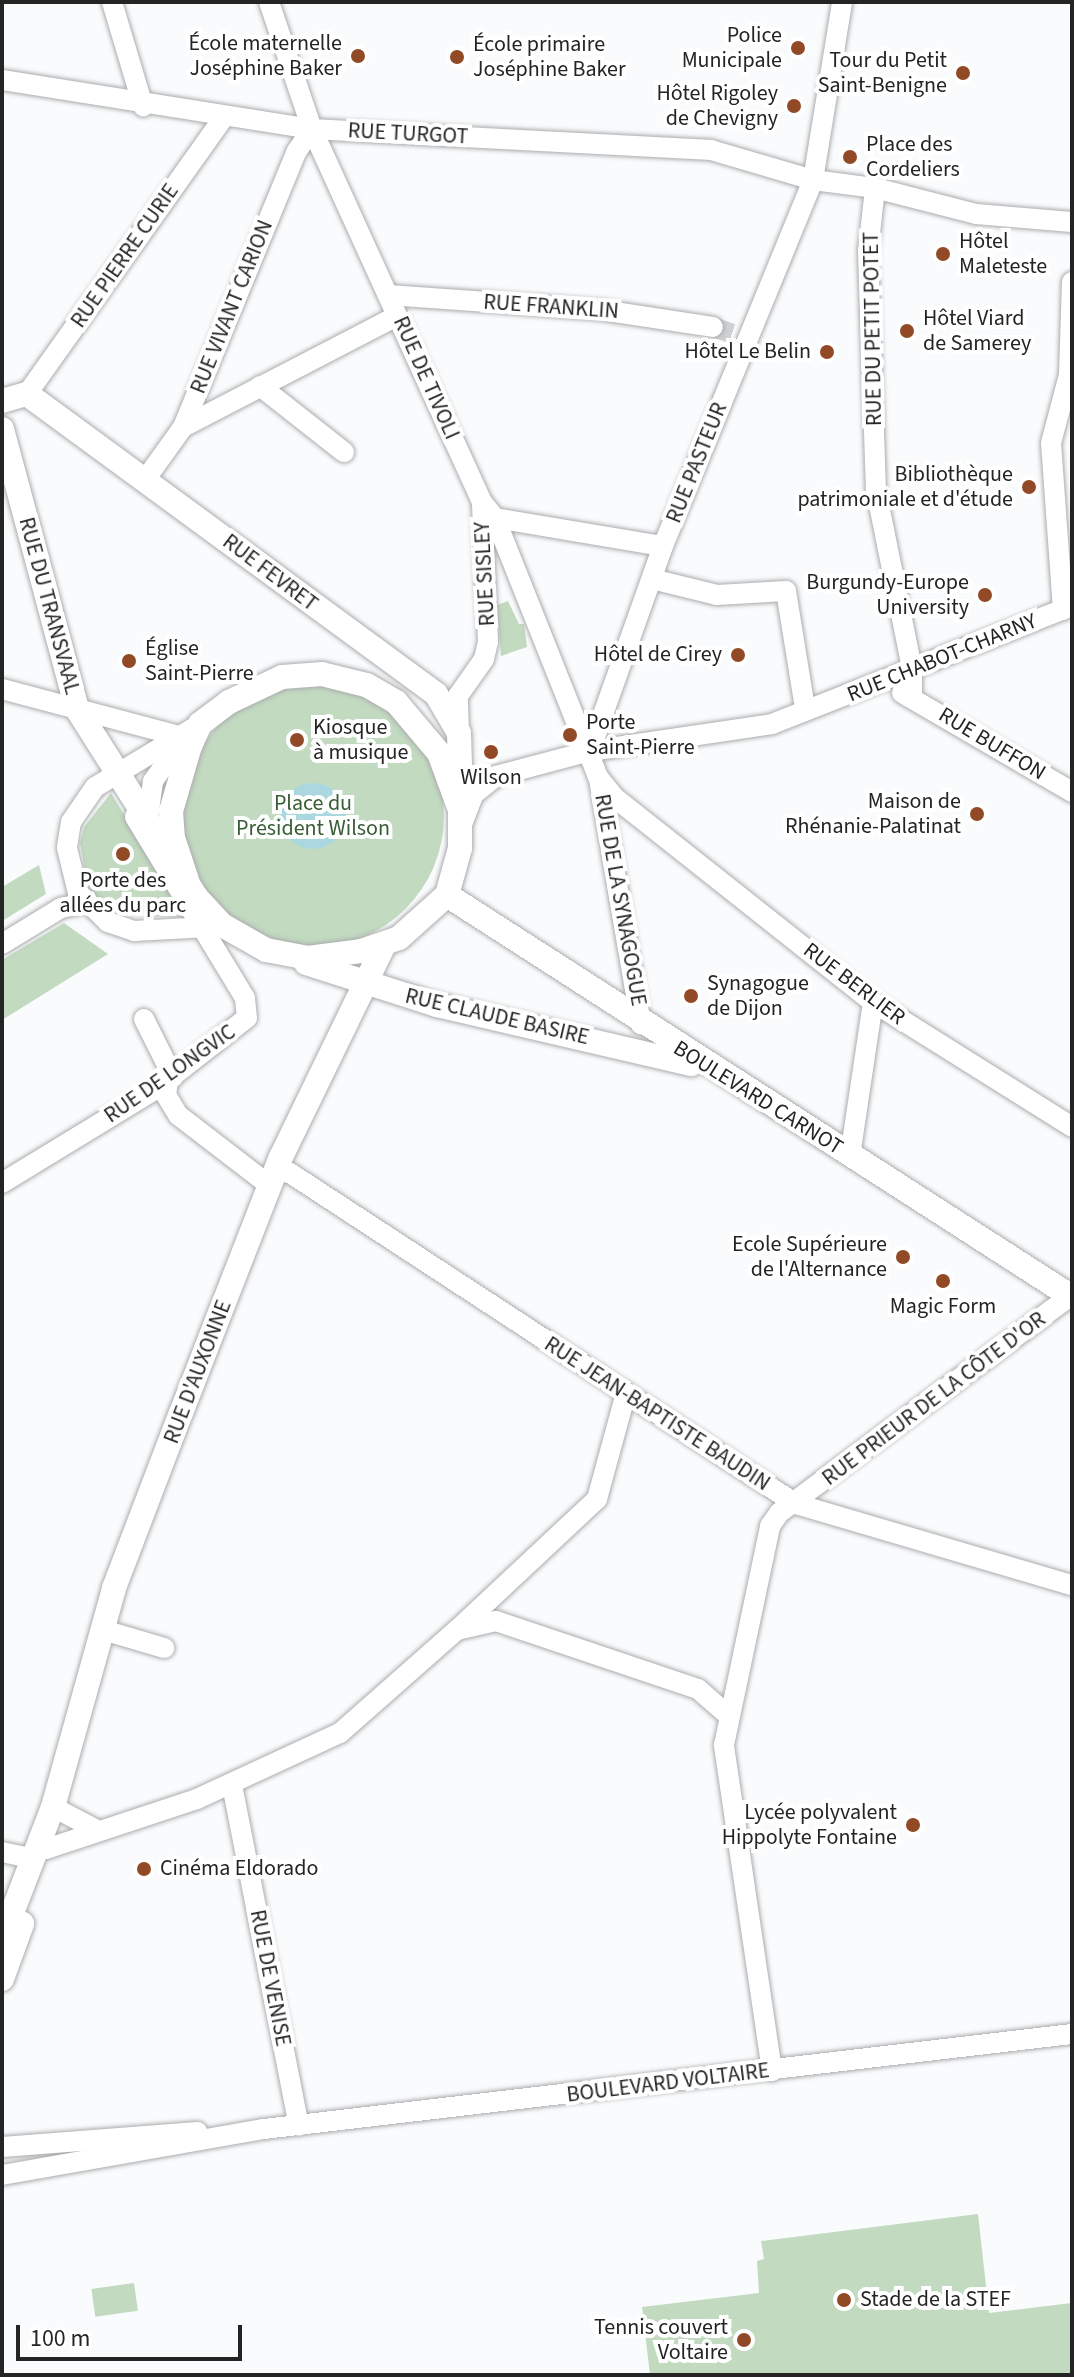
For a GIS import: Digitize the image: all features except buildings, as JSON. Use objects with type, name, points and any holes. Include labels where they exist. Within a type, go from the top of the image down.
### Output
[{"type":"main road","points":[[2,401],[27,394]]},
{"type":"main road","name":"RUE FEVRET","points":[[27,394],[436,694],[459,733],[462,816]]},
{"type":"main road","name":"RUE DU TRANSVAAL","points":[[2,429],[77,709],[115,774]]},
{"type":"main road","points":[[115,774],[146,815],[187,880],[232,933],[285,955],[324,957],[384,945],[413,930],[447,895],[462,816],[439,753],[396,702],[366,685],[322,674],[263,683],[200,724],[178,770],[171,811],[173,838],[187,880]]},
{"type":"main road","name":"BOULEVARD CARNOT","points":[[447,895],[641,1024],[1072,1296]]},
{"type":"main road","name":"RUE D'AUXONNE","points":[[2,1939],[38,1853],[103,1630],[272,1178],[384,945]]},
{"type":"main road","name":"RUE CLAUDE BASIRE","points":[[285,955],[363,985],[712,1069]]},
{"type":"main road","points":[[594,1040],[608,1032],[613,1006]]},
{"type":"main road","points":[[2,1979],[31,1896],[38,1853]]},
{"type":"street","points":[[112,2],[143,106]]},
{"type":"street","name":"RUE DE TIVOLI","points":[[269,2],[312,129],[482,502],[495,518],[590,751]]},
{"type":"street","points":[[842,2],[830,101],[813,180],[875,188],[976,214],[1072,222]]},
{"type":"street","name":"RUE TURGOT","points":[[2,80],[143,106],[312,129],[711,150],[813,180]]},
{"type":"street","name":"RUE PIERRE CURIE","points":[[27,394],[223,118]]},
{"type":"street","name":"RUE VIVANT CARION","points":[[145,480],[183,427],[297,151],[312,129]]},
{"type":"street","name":"RUE PASTEUR","points":[[590,751],[740,336],[813,180]]},
{"type":"street","name":"RUE DU PETIT POTET","points":[[875,188],[868,264],[876,490],[910,664]]},
{"type":"street","points":[[1067,602],[1063,427],[1069,375],[1072,282]]},
{"type":"street","name":"RUE FRANKLIN","points":[[388,295],[601,310],[713,327]]},
{"type":"street","points":[[183,427],[397,316]]},
{"type":"street","points":[[260,386],[344,452]]},
{"type":"street","name":"RUE SISLEY","points":[[459,733],[458,696],[484,659],[488,642],[482,502]]},
{"type":"street","points":[[495,518],[663,546]]},
{"type":"street","points":[[652,579],[717,595],[786,591],[813,704]]},
{"type":"street","name":"RUE CHABOT-CHARNY","points":[[496,776],[590,751],[633,748],[732,729],[813,704],[1067,602]]},
{"type":"street","points":[[910,664],[912,695]]},
{"type":"street","points":[[2,689],[175,735]]},
{"type":"street","name":"RUE BUFFON","points":[[813,704],[885,689],[912,695],[1072,792]]},
{"type":"street","points":[[200,724],[175,735],[83,799],[71,822],[67,848],[74,884],[84,903],[108,922],[134,931],[199,928],[232,933]]},
{"type":"street","points":[[148,843],[146,815],[160,768],[200,724]]},
{"type":"street","points":[[614,797],[614,765],[633,748]]},
{"type":"street","name":"RUE BERLIER","points":[[590,751],[598,777],[614,797],[873,1002],[1072,1127]]},
{"type":"street","points":[[439,753],[496,776],[474,794],[462,816]]},
{"type":"street","points":[[115,774],[148,843],[199,928]]},
{"type":"street","name":"RUE DE LA SYNAGOGUE","points":[[598,777],[641,1024]]},
{"type":"street","points":[[2,932],[74,884]]},
{"type":"street","points":[[2,944],[61,908],[84,903]]},
{"type":"street","name":"RUE DE LONGVIC","points":[[2,1183],[170,1079],[241,1024],[249,1011],[199,928]]},
{"type":"street","points":[[850,1156],[873,1002]]},
{"type":"street","name":"RUE JEAN-BAPTISTE BAUDIN","points":[[144,1019],[170,1079],[166,1095],[178,1115],[272,1178],[290,1173],[796,1504],[1072,1585]]},
{"type":"street","name":"RUE PRIEUR DE LA CÔTE D'OR","points":[[772,2071],[724,1745],[734,1678],[764,1541],[779,1513],[796,1504],[1072,1296]]},
{"type":"street","points":[[2,1852],[38,1853],[95,1829],[232,1785],[340,1733],[457,1630],[517,1570],[597,1499],[626,1393]]},
{"type":"street","points":[[496,1621],[517,1570]]},
{"type":"street","points":[[457,1630],[496,1621],[698,1689],[727,1714]]},
{"type":"street","points":[[103,1630],[164,1648]]},
{"type":"street","points":[[698,1689],[734,1678]]},
{"type":"street","name":"RUE DE VENISE","points":[[232,1785],[299,2125]]},
{"type":"street","points":[[52,1810],[95,1829]]},
{"type":"street","name":"BOULEVARD VOLTAIRE","points":[[2,2175],[264,2129],[1072,2034]]},
{"type":"street","name":"BOULEVARD VOLTAIRE","points":[[2,2147],[249,2126],[264,2129]]},
{"type":"street","name":"BOULEVARD VOLTAIRE","points":[[2,2159],[126,2138]]},
{"type":"green space","points":[[508,601],[519,624],[524,624],[527,647],[501,656],[497,605]]},
{"type":"green space","name":"Place du Président Wilson","points":[[300,685],[326,685],[351,690],[375,700],[406,723],[429,754],[439,778],[444,816],[439,854],[429,878],[406,909],[375,932],[351,942],[326,947],[300,947],[275,942],[251,932],[230,918],[211,899],[197,878],[187,854],[182,829],[182,803],[187,778],[197,754],[211,733],[230,714],[251,700],[275,690]]},
{"type":"green space","points":[[111,793],[182,911],[182,917],[125,916],[110,910],[88,888],[80,843],[84,827]]},
{"type":"green space","points":[[39,865],[46,894],[2,921],[2,887]]},
{"type":"green space","points":[[64,923],[108,954],[2,1020],[2,960]]},
{"type":"green space","name":"Stade de la STEF","points":[[978,2214],[989,2313],[1072,2303],[1072,2375],[650,2375],[642,2307],[759,2293],[757,2261],[764,2259],[761,2241]]},
{"type":"green space","points":[[134,2283],[138,2311],[95,2317],[91,2289]]},
{"type":"water","points":[[307,783],[319,783],[331,788],[341,798],[346,816],[344,829],[331,844],[319,849],[307,849],[295,844],[285,834],[280,822],[280,810],[285,798],[295,788]]},
{"type":"tunnel","points":[[713,327],[733,334]]},
{"type":"place","name":"Police Municipale","points":[[798,48]]},
{"type":"place","name":"École maternelle Joséphine Baker","points":[[358,56]]},
{"type":"place","name":"École primaire Joséphine Baker","points":[[457,57]]},
{"type":"place","name":"Tour du Petit Saint-Benigne","points":[[963,73]]},
{"type":"place","name":"Hôtel Rigoley de Chevigny","points":[[794,106]]},
{"type":"place","name":"Place des Cordeliers","points":[[850,157]]},
{"type":"place","name":"Hôtel Maleteste","points":[[943,254]]},
{"type":"place","name":"Hôtel Viard de Samerey","points":[[907,331]]},
{"type":"place","name":"Hôtel Le Belin","points":[[827,352]]},
{"type":"place","name":"Bibliothèque patrimoniale et d'étude","points":[[1029,487]]},
{"type":"place","name":"Burgundy-Europe University","points":[[985,595]]},
{"type":"place","name":"Hôtel de Cirey","points":[[738,655]]},
{"type":"place","name":"Église Saint-Pierre","points":[[129,661]]},
{"type":"place","name":"Porte Saint-Pierre","points":[[570,735]]},
{"type":"place","name":"Kiosque à musique","points":[[297,740]]},
{"type":"place","name":"Wilson","points":[[491,752]]},
{"type":"place","name":"Maison de Rhénanie-Palatinat","points":[[977,814]]},
{"type":"place","name":"Porte des allées du parc","points":[[123,854]]},
{"type":"place","name":"Synagogue de Dijon","points":[[691,996]]},
{"type":"place","name":"Ecole Supérieure de l'Alternance","points":[[903,1257]]},
{"type":"place","name":"Magic Form","points":[[943,1281]]},
{"type":"place","name":"Lycée polyvalent Hippolyte Fontaine","points":[[913,1825]]},
{"type":"place","name":"Cinéma Eldorado","points":[[144,1869]]},
{"type":"place","name":"Stade de la STEF","points":[[844,2300]]},
{"type":"place","name":"Tennis couvert Voltaire","points":[[744,2340]]}]
